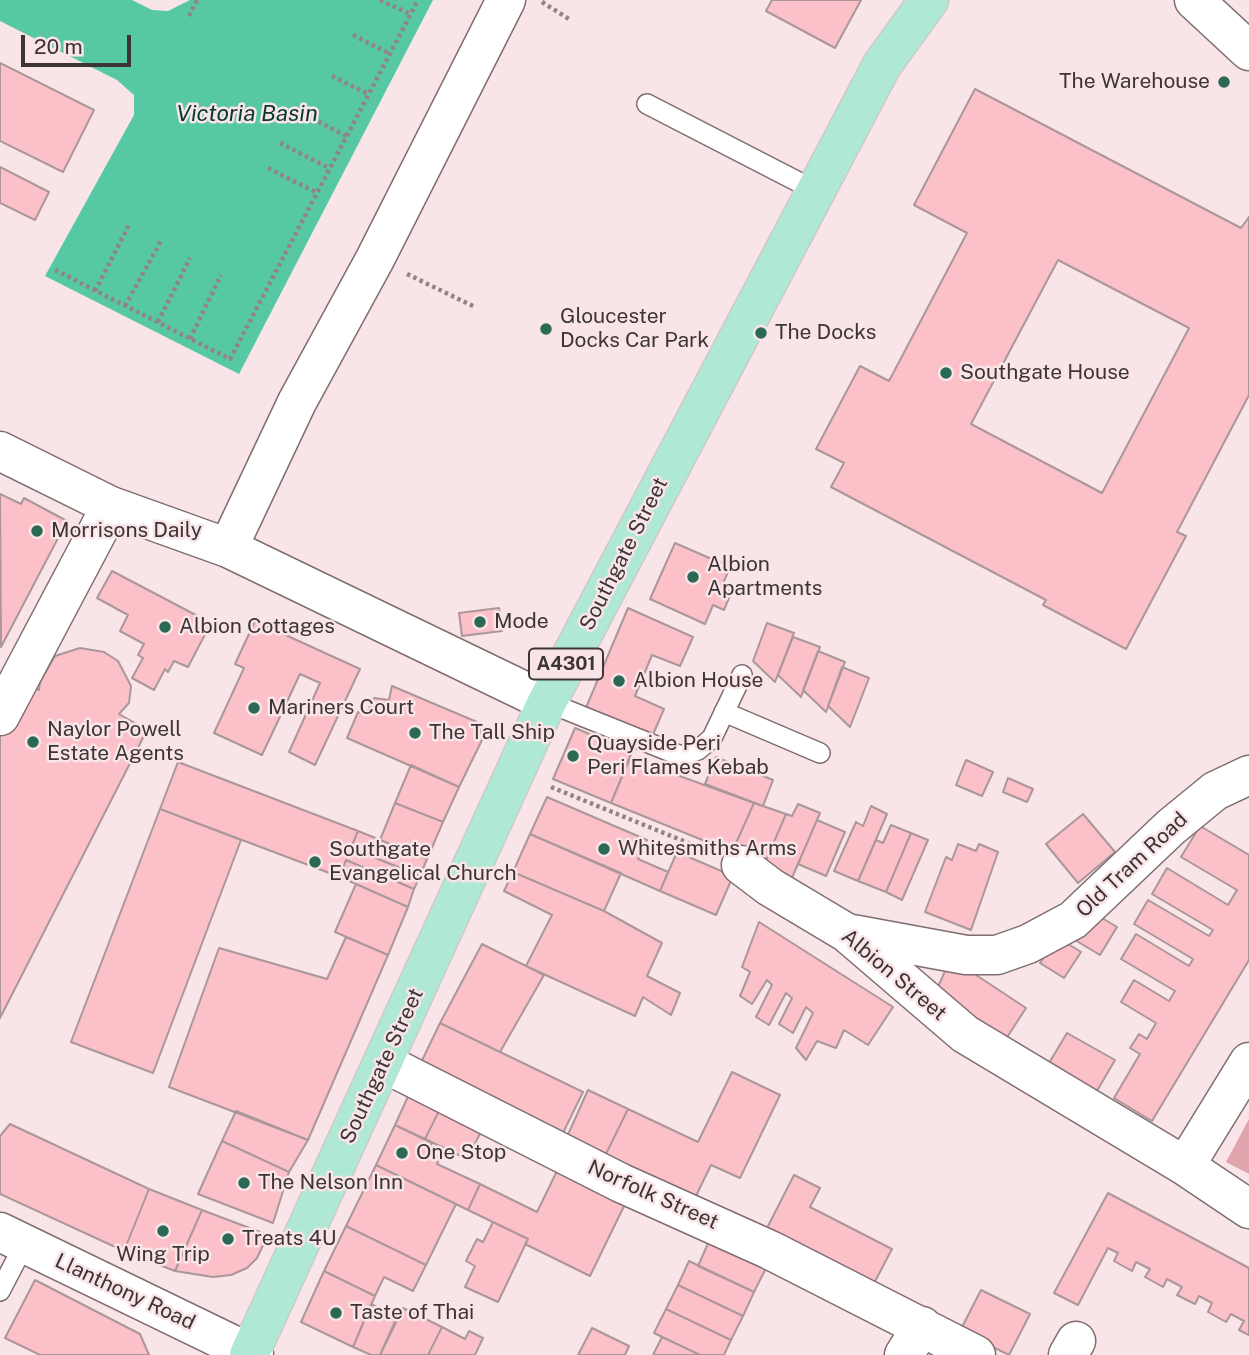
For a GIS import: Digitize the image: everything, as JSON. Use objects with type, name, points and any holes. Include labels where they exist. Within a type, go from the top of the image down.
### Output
[{"type":"main road","name":"Southgate Street","points":[[251,1354],[547,702],[882,65],[929,0]]},
{"type":"street","points":[[228,548],[297,402],[375,258],[506,0]]},
{"type":"street","points":[[1194,0],[1249,51]]},
{"type":"street","points":[[0,451],[111,506],[228,548],[547,702]]},
{"type":"street","points":[[0,716],[111,506]]},
{"type":"street","name":"Old Tram Road","points":[[847,933],[967,955],[997,954],[1028,944],[1073,920],[1171,827],[1215,791],[1249,775]]},
{"type":"street","name":"Albion Street","points":[[741,865],[770,887],[847,933],[965,1034],[1185,1166],[1249,1209]]},
{"type":"street","points":[[1185,1166],[1249,1062]]},
{"type":"street","name":"Norfolk Street","points":[[384,1063],[621,1183],[727,1229],[913,1340],[976,1355]]},
{"type":"street","name":"Llanthony Road","points":[[12,1238],[166,1310],[251,1354]]},
{"type":"lane","points":[[647,104],[814,190]]},
{"type":"lane","points":[[547,702],[681,756],[698,750],[712,738],[742,675]]},
{"type":"lane","points":[[724,712],[820,753]]},
{"type":"lane","points":[[0,1291],[12,1238]]},
{"type":"path","points":[[189,16],[197,0]]},
{"type":"path","points":[[380,0],[410,15]]},
{"type":"path","points":[[55,270],[230,359],[418,0]]},
{"type":"path","points":[[538,0],[569,19]]},
{"type":"path","points":[[353,35],[390,54]]},
{"type":"path","points":[[332,76],[368,94]]},
{"type":"path","points":[[306,115],[346,136]]},
{"type":"path","points":[[280,143],[330,168]]},
{"type":"path","points":[[268,168],[317,193]]},
{"type":"path","points":[[95,290],[129,225]]},
{"type":"path","points":[[125,306],[161,241]]},
{"type":"path","points":[[158,323],[190,258]]},
{"type":"path","points":[[375,258],[475,307]]},
{"type":"path","points":[[190,339],[221,275]]},
{"type":"path","points":[[515,773],[741,865]]},
{"type":"shaded area","points":[[1249,1119],[1249,1174],[1226,1162]]},
{"type":"water","name":"Victoria Basin","points":[[0,0],[132,0],[152,10],[168,11],[190,0],[433,0],[239,374],[45,276],[134,115],[134,95],[117,80],[0,21]]},
{"type":"building","points":[[772,0],[861,0],[835,48],[766,11]]},
{"type":"building","points":[[0,63],[94,110],[63,172],[0,141]]},
{"type":"building","name":"Southgate House","points":[[975,89],[1241,228],[1249,217],[1249,395],[1177,532],[1186,536],[1126,649],[1043,605],[1046,600],[831,487],[844,463],[816,449],[860,366],[889,381],[967,233],[914,205]],"holes":[[[1058,260],[1189,328],[1102,493],[971,424]]]},
{"type":"building","points":[[0,167],[49,192],[35,220],[0,203]]},
{"type":"building","points":[[0,494],[21,504],[24,498],[67,521],[1,647]]},
{"type":"building","name":"Albion Apartments","points":[[675,543],[730,567],[722,586],[731,593],[724,610],[713,605],[705,624],[650,599]]},
{"type":"building","name":"Albion Cottages","points":[[112,571],[211,623],[188,667],[174,661],[168,672],[165,669],[154,690],[132,678],[143,658],[138,655],[144,644],[120,631],[128,615],[97,598]]},
{"type":"building","name":"Mode","points":[[499,608],[502,631],[462,636],[459,613]]},
{"type":"building","name":"Albion House","points":[[628,608],[693,637],[680,666],[652,655],[635,696],[664,709],[651,739],[585,710]]},
{"type":"building","name":"Mariners Court","points":[[255,621],[360,669],[315,765],[289,752],[320,683],[300,674],[262,755],[214,733],[244,668],[235,664]]},
{"type":"building","points":[[767,623],[794,633],[775,682],[753,661]]},
{"type":"building","points":[[793,637],[820,647],[801,697],[778,675]]},
{"type":"building","points":[[80,648],[104,652],[118,661],[131,686],[129,703],[119,714],[147,730],[0,1018],[0,726],[30,685],[39,690],[40,682],[55,656]]},
{"type":"building","points":[[818,651],[845,662],[826,712],[803,690]]},
{"type":"building","points":[[842,667],[869,678],[850,727],[828,706]]},
{"type":"building","name":"The Tall Ship","points":[[392,686],[477,722],[483,738],[459,787],[347,738],[358,712],[366,715],[374,698],[389,700]]},
{"type":"building","points":[[575,728],[632,752],[611,803],[553,779]]},
{"type":"building","points":[[716,757],[773,780],[763,806],[705,784]]},
{"type":"building","points":[[630,758],[754,803],[732,852],[611,803]]},
{"type":"building","points":[[966,760],[993,772],[982,796],[956,785]]},
{"type":"building","points":[[178,762],[358,831],[351,848],[420,876],[414,889],[346,860],[340,877],[160,809]]},
{"type":"building","points":[[411,765],[459,787],[443,822],[395,803]]},
{"type":"building","points":[[1008,778],[1033,789],[1027,802],[1003,792]]},
{"type":"building","name":"Whitesmiths Arms","points":[[547,797],[647,840],[638,859],[668,872],[660,891],[530,834]]},
{"type":"building","points":[[395,803],[443,822],[427,859],[380,840]]},
{"type":"building","points":[[754,803],[786,814],[764,865],[732,852]]},
{"type":"building","points":[[798,804],[820,813],[791,880],[764,865],[786,814],[792,816]]},
{"type":"building","points":[[871,806],[887,814],[858,881],[834,871],[856,822],[863,826]]},
{"type":"building","points":[[160,809],[241,840],[153,1073],[71,1042]]},
{"type":"building","points":[[1083,814],[1115,852],[1078,883],[1046,844]]},
{"type":"building","points":[[817,820],[845,832],[826,876],[798,864]]},
{"type":"building","points":[[891,825],[911,833],[886,892],[858,881],[876,840],[883,843]]},
{"type":"building","points":[[1200,826],[1249,855],[1249,960],[1152,1121],[1114,1098],[1140,1054],[1130,1048],[1139,1034],[1147,1039],[1156,1023],[1121,1002],[1134,980],[1169,1001],[1175,991],[1121,959],[1136,934],[1189,966],[1193,959],[1134,924],[1148,900],[1209,936],[1213,930],[1152,894],[1167,868],[1228,905],[1237,890],[1181,857]]},
{"type":"building","points":[[358,831],[427,859],[420,876],[351,848]]},
{"type":"building","points":[[911,833],[928,840],[902,900],[886,892]]},
{"type":"building","points":[[530,834],[621,873],[604,911],[513,872]]},
{"type":"building","points":[[958,844],[976,851],[979,844],[998,852],[971,930],[925,912],[946,857],[952,860]]},
{"type":"building","points":[[677,852],[733,876],[716,915],[660,891]]},
{"type":"building","points":[[346,860],[414,889],[408,907],[340,877]]},
{"type":"building","points":[[513,872],[604,911],[662,943],[647,976],[680,993],[671,1015],[643,997],[635,1016],[526,966],[552,915],[504,891]]},
{"type":"building","points":[[356,884],[408,907],[388,955],[335,932]]},
{"type":"building","points":[[1092,912],[1117,927],[1100,955],[1075,940]]},
{"type":"building","points":[[759,922],[893,1007],[868,1045],[844,1030],[836,1048],[817,1041],[806,1060],[796,1048],[813,1013],[806,1007],[793,1033],[779,1024],[792,998],[786,993],[769,1025],[756,1017],[772,985],[767,980],[752,1004],[740,996],[750,972],[742,967]]},
{"type":"building","points":[[346,937],[388,955],[308,1140],[169,1087],[219,948],[327,979]]},
{"type":"building","points":[[1057,937],[1081,952],[1064,978],[1040,963]]},
{"type":"building","points":[[482,944],[544,975],[500,1052],[440,1023]]},
{"type":"building","points":[[946,969],[973,973],[1026,1008],[1002,1045],[932,1000]]},
{"type":"building","points":[[440,1023],[583,1092],[559,1141],[416,1073]]},
{"type":"building","points":[[1067,1033],[1115,1060],[1094,1096],[1046,1068]]},
{"type":"building","points":[[732,1072],[780,1095],[740,1178],[711,1165],[694,1200],[604,1158],[628,1109],[698,1142]]},
{"type":"building","points":[[588,1090],[628,1109],[604,1158],[566,1139]]},
{"type":"building","points":[[410,1092],[441,1107],[425,1139],[395,1125]]},
{"type":"building","points":[[441,1107],[483,1128],[467,1159],[425,1139]]},
{"type":"building","points":[[236,1111],[308,1140],[289,1172],[222,1141]]},
{"type":"building","points":[[10,1124],[149,1189],[124,1251],[0,1194],[0,1136]]},
{"type":"building","points":[[395,1125],[432,1143],[427,1151],[440,1158],[437,1164],[480,1184],[468,1210],[376,1165]]},
{"type":"building","name":"The Nelson Inn","points":[[222,1141],[289,1172],[273,1223],[198,1194]]},
{"type":"building","points":[[376,1165],[456,1204],[426,1265],[346,1226]]},
{"type":"building","points":[[558,1169],[626,1202],[590,1276],[525,1244],[528,1239],[468,1210],[480,1184],[537,1212]]},
{"type":"building","points":[[794,1175],[820,1188],[810,1207],[892,1249],[871,1289],[764,1234]]},
{"type":"building","name":"Wing Trip","points":[[149,1189],[202,1210],[175,1271],[124,1251]]},
{"type":"building","points":[[1108,1193],[1249,1268],[1249,1335],[1239,1330],[1244,1321],[1231,1314],[1226,1322],[1208,1312],[1212,1303],[1199,1296],[1195,1304],[1177,1295],[1182,1287],[1167,1279],[1163,1287],[1145,1277],[1150,1269],[1136,1262],[1132,1271],[1114,1261],[1118,1253],[1108,1248],[1078,1305],[1054,1293]]},
{"type":"building","name":"Treats 4U","points":[[202,1210],[268,1235],[257,1258],[247,1268],[231,1275],[213,1277],[175,1271]]},
{"type":"building","points":[[493,1222],[528,1239],[498,1302],[465,1287],[475,1266],[466,1261],[477,1239],[483,1242]]},
{"type":"building","points":[[346,1226],[426,1265],[413,1291],[384,1277],[375,1296],[324,1271]]},
{"type":"building","points":[[710,1239],[767,1266],[754,1292],[698,1266]]},
{"type":"building","points":[[689,1261],[754,1292],[743,1316],[678,1285]]},
{"type":"building","name":"Taste of Thai","points":[[324,1271],[375,1296],[353,1347],[301,1322]]},
{"type":"building","points":[[35,1280],[140,1334],[149,1355],[40,1355],[5,1338]]},
{"type":"building","points":[[678,1285],[743,1316],[731,1340],[666,1309]]},
{"type":"building","points":[[981,1290],[1030,1314],[1009,1355],[960,1331]]},
{"type":"building","points":[[371,1304],[397,1317],[380,1355],[371,1355],[353,1347]]},
{"type":"building","points":[[403,1308],[442,1327],[428,1355],[380,1355]]},
{"type":"building","points":[[666,1309],[731,1340],[724,1355],[700,1355],[654,1333]]},
{"type":"building","points":[[442,1327],[465,1339],[469,1331],[483,1338],[475,1355],[428,1355]]},
{"type":"building","points":[[592,1328],[629,1346],[625,1355],[578,1355]]},
{"type":"building","points":[[662,1337],[700,1355],[653,1355]]},
{"type":"place","name":"The Warehouse","points":[[1224,82]]},
{"type":"place","name":"Gloucester Docks Car Park","points":[[546,329]]},
{"type":"place","name":"The Docks","points":[[761,333]]},
{"type":"place","name":"Southgate House","points":[[946,373]]},
{"type":"place","name":"Morrisons Daily","points":[[37,531]]},
{"type":"place","name":"Albion Apartments","points":[[693,577]]},
{"type":"place","name":"Mode","points":[[480,622]]},
{"type":"place","name":"Albion Cottages","points":[[165,627]]},
{"type":"place","name":"Albion House","points":[[619,681]]},
{"type":"place","name":"Mariners Court","points":[[254,708]]},
{"type":"place","name":"The Tall Ship","points":[[415,733]]},
{"type":"place","name":"Naylor Powell Estate Agents","points":[[33,742]]},
{"type":"place","name":"Quayside Peri Peri Flames Kebab","points":[[573,756]]},
{"type":"place","name":"Whitesmiths Arms","points":[[604,849]]},
{"type":"place","name":"Southgate Evangelical Church","points":[[315,862]]},
{"type":"place","name":"One Stop","points":[[402,1153]]},
{"type":"place","name":"The Nelson Inn","points":[[244,1183]]},
{"type":"place","name":"Wing Trip","points":[[163,1231]]},
{"type":"place","name":"Treats 4U","points":[[228,1239]]},
{"type":"place","name":"Taste of Thai","points":[[336,1313]]}]
